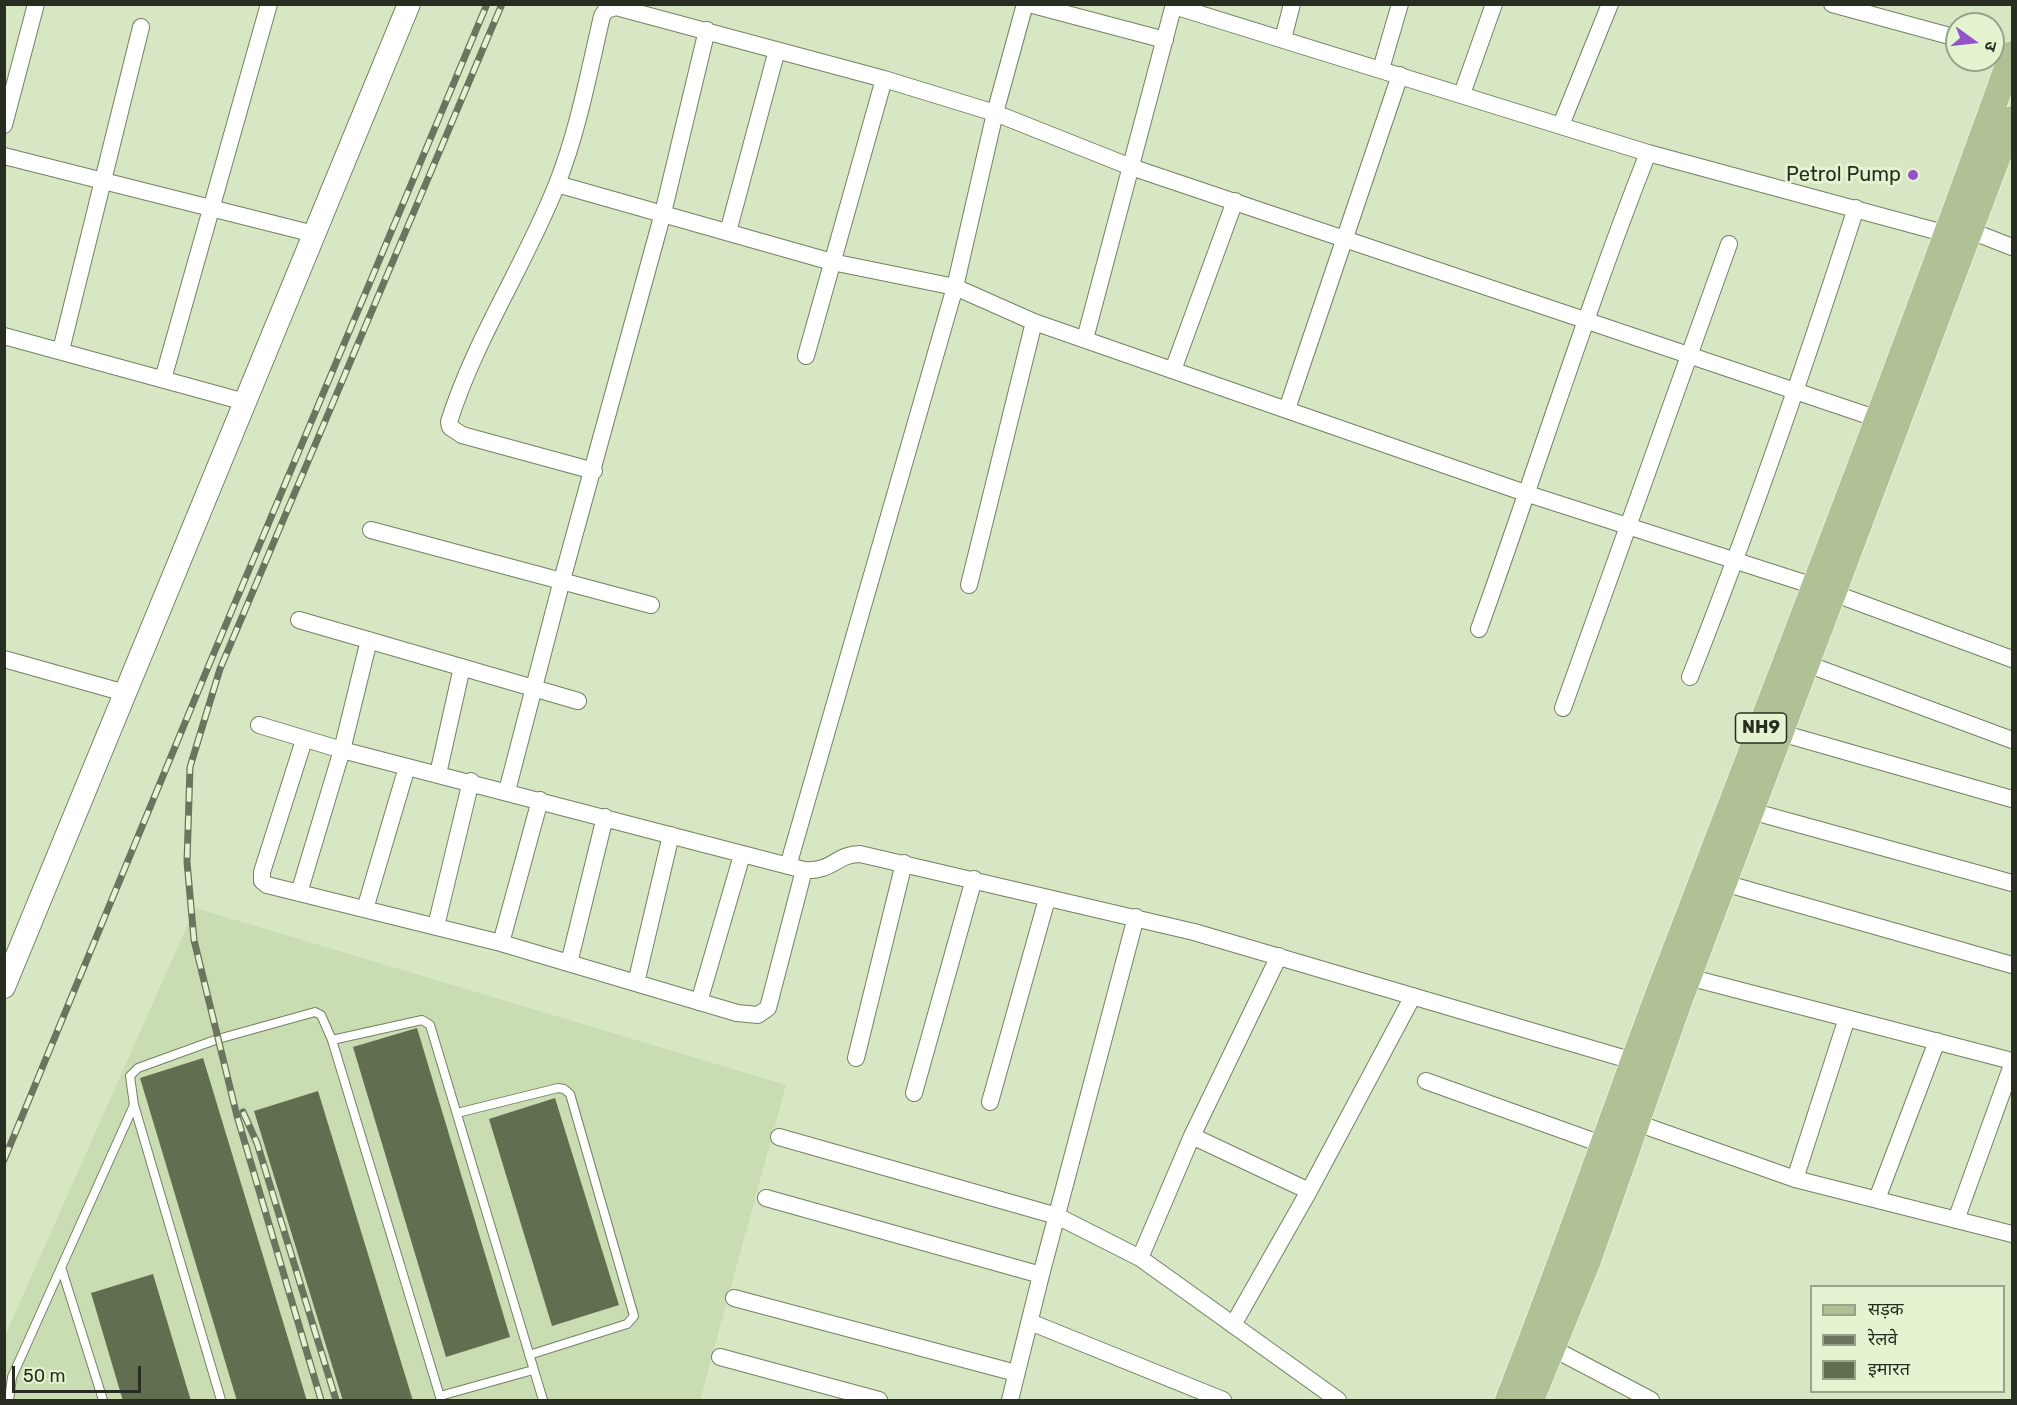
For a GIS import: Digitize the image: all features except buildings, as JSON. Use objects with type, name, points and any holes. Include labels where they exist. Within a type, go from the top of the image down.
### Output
[{"type":"main road","name":"NH9","points":[[1508,1401],[1553,1287],[1633,1061],[1824,590],[1959,232],[2013,54]]},
{"type":"main road","name":"NH9","points":[[1531,1401],[1589,1258],[1688,977],[1807,664],[1824,590],[1878,418],[1959,232],[2013,119]]},
{"type":"street","points":[[4,125],[36,4]]},
{"type":"street","points":[[163,379],[269,4]]},
{"type":"street","points":[[7,975],[409,4]]},
{"type":"street","points":[[304,740],[261,877],[267,885],[501,943],[748,1015],[758,1015],[766,1011],[796,868],[954,287],[995,113],[1027,4],[1165,40]]},
{"type":"street","points":[[1283,39],[1292,4]]},
{"type":"street","points":[[1381,69],[1400,4]]},
{"type":"street","points":[[1462,94],[1494,4]]},
{"type":"street","points":[[1561,125],[1610,4]]},
{"type":"street","points":[[1832,4],[1945,35]]},
{"type":"street","points":[[1085,339],[1174,5],[1648,153],[2013,247]]},
{"type":"street","points":[[594,471],[462,435],[449,425],[491,321],[557,184],[606,10],[616,7],[884,79],[995,113],[1131,167],[1878,418]]},
{"type":"street","points":[[61,350],[105,180],[141,27]]},
{"type":"street","points":[[507,791],[562,580],[594,471],[663,213],[707,30]]},
{"type":"street","points":[[728,232],[777,50]]},
{"type":"street","points":[[1287,409],[1400,75]]},
{"type":"street","points":[[806,356],[884,79]]},
{"type":"street","points":[[1479,629],[1528,494],[1613,240],[1648,153]]},
{"type":"street","points":[[4,156],[314,234]]},
{"type":"street","points":[[557,184],[832,262],[954,287],[1034,322],[1528,494],[1824,590],[2013,659]]},
{"type":"street","points":[[1173,370],[1235,201]]},
{"type":"street","points":[[1690,677],[1736,562],[1797,391],[1856,208]]},
{"type":"street","points":[[1563,708],[1729,244]]},
{"type":"street","points":[[969,585],[1034,322]]},
{"type":"street","points":[[4,336],[245,402]]},
{"type":"street","points":[[371,531],[651,605]]},
{"type":"street","points":[[299,620],[578,701]]},
{"type":"street","points":[[299,893],[342,750],[369,640]]},
{"type":"street","points":[[4,659],[125,693]]},
{"type":"street","points":[[1807,664],[2013,740]]},
{"type":"street","points":[[438,774],[462,667]]},
{"type":"street","points":[[259,725],[304,740],[796,868],[827,869],[845,855],[853,854],[904,863],[1047,899],[1136,918],[1279,956],[1633,1061]]},
{"type":"street","points":[[1781,733],[2013,800]]},
{"type":"street","points":[[365,909],[407,767]]},
{"type":"street","points":[[436,926],[471,782]]},
{"type":"street","points":[[501,943],[540,800]]},
{"type":"street","points":[[1751,811],[2013,883]]},
{"type":"street","points":[[569,963],[605,817]]},
{"type":"street","points":[[636,982],[671,834]]},
{"type":"street","points":[[699,1002],[742,855]]},
{"type":"street","points":[[856,1058],[904,863]]},
{"type":"street","points":[[914,1093],[974,879]]},
{"type":"street","points":[[1724,883],[2013,965]]},
{"type":"street","points":[[990,1102],[1047,899]]},
{"type":"street","points":[[1010,1401],[1041,1275],[1136,918]]},
{"type":"street","points":[[1140,1258],[1192,1136],[1279,956]]},
{"type":"street","points":[[1688,977],[1937,1041],[2013,1063],[1956,1220]]},
{"type":"street","points":[[1233,1325],[1309,1191],[1413,996]]},
{"type":"street","points":[[1795,1179],[1847,1018]]},
{"type":"street","points":[[1877,1199],[1937,1041]]},
{"type":"street","points":[[1426,1081],[1604,1145]]},
{"type":"street","points":[[1636,1123],[1795,1179],[2013,1234]]},
{"type":"street","points":[[1192,1136],[1309,1191]]},
{"type":"street","points":[[779,1137],[1057,1216],[1140,1258],[1331,1399]]},
{"type":"street","points":[[766,1198],[1041,1275]]},
{"type":"street","points":[[734,1298],[1016,1373]]},
{"type":"street","points":[[1030,1322],[1224,1401]]},
{"type":"street","points":[[1552,1348],[1651,1401]]},
{"type":"street","points":[[720,1357],[879,1401]]},
{"type":"lane","points":[[221,1401],[134,1106],[130,1080],[134,1070],[218,1039],[315,1012],[321,1015],[332,1040],[440,1398],[533,1370]]},
{"type":"lane","points":[[332,1040],[425,1020],[432,1028],[543,1401]]},
{"type":"lane","points":[[457,1113],[561,1088],[570,1094],[577,1117],[634,1316],[627,1324],[529,1355]]},
{"type":"lane","points":[[9,1401],[12,1377],[134,1106]]},
{"type":"lane","points":[[61,1267],[103,1401]]},
{"type":"shaded area","points":[[195,908],[786,1085],[700,1400],[5,1400],[5,1336]]},
{"type":"railway","points":[[4,1160],[487,4]]},
{"type":"railway","points":[[321,1400],[237,1116],[194,940],[187,862],[190,767],[220,669],[502,4]]},
{"type":"railway","points":[[243,1112],[257,1143],[336,1400]]},
{"type":"place","name":"Petrol Pump","points":[[1913,175]]}]
